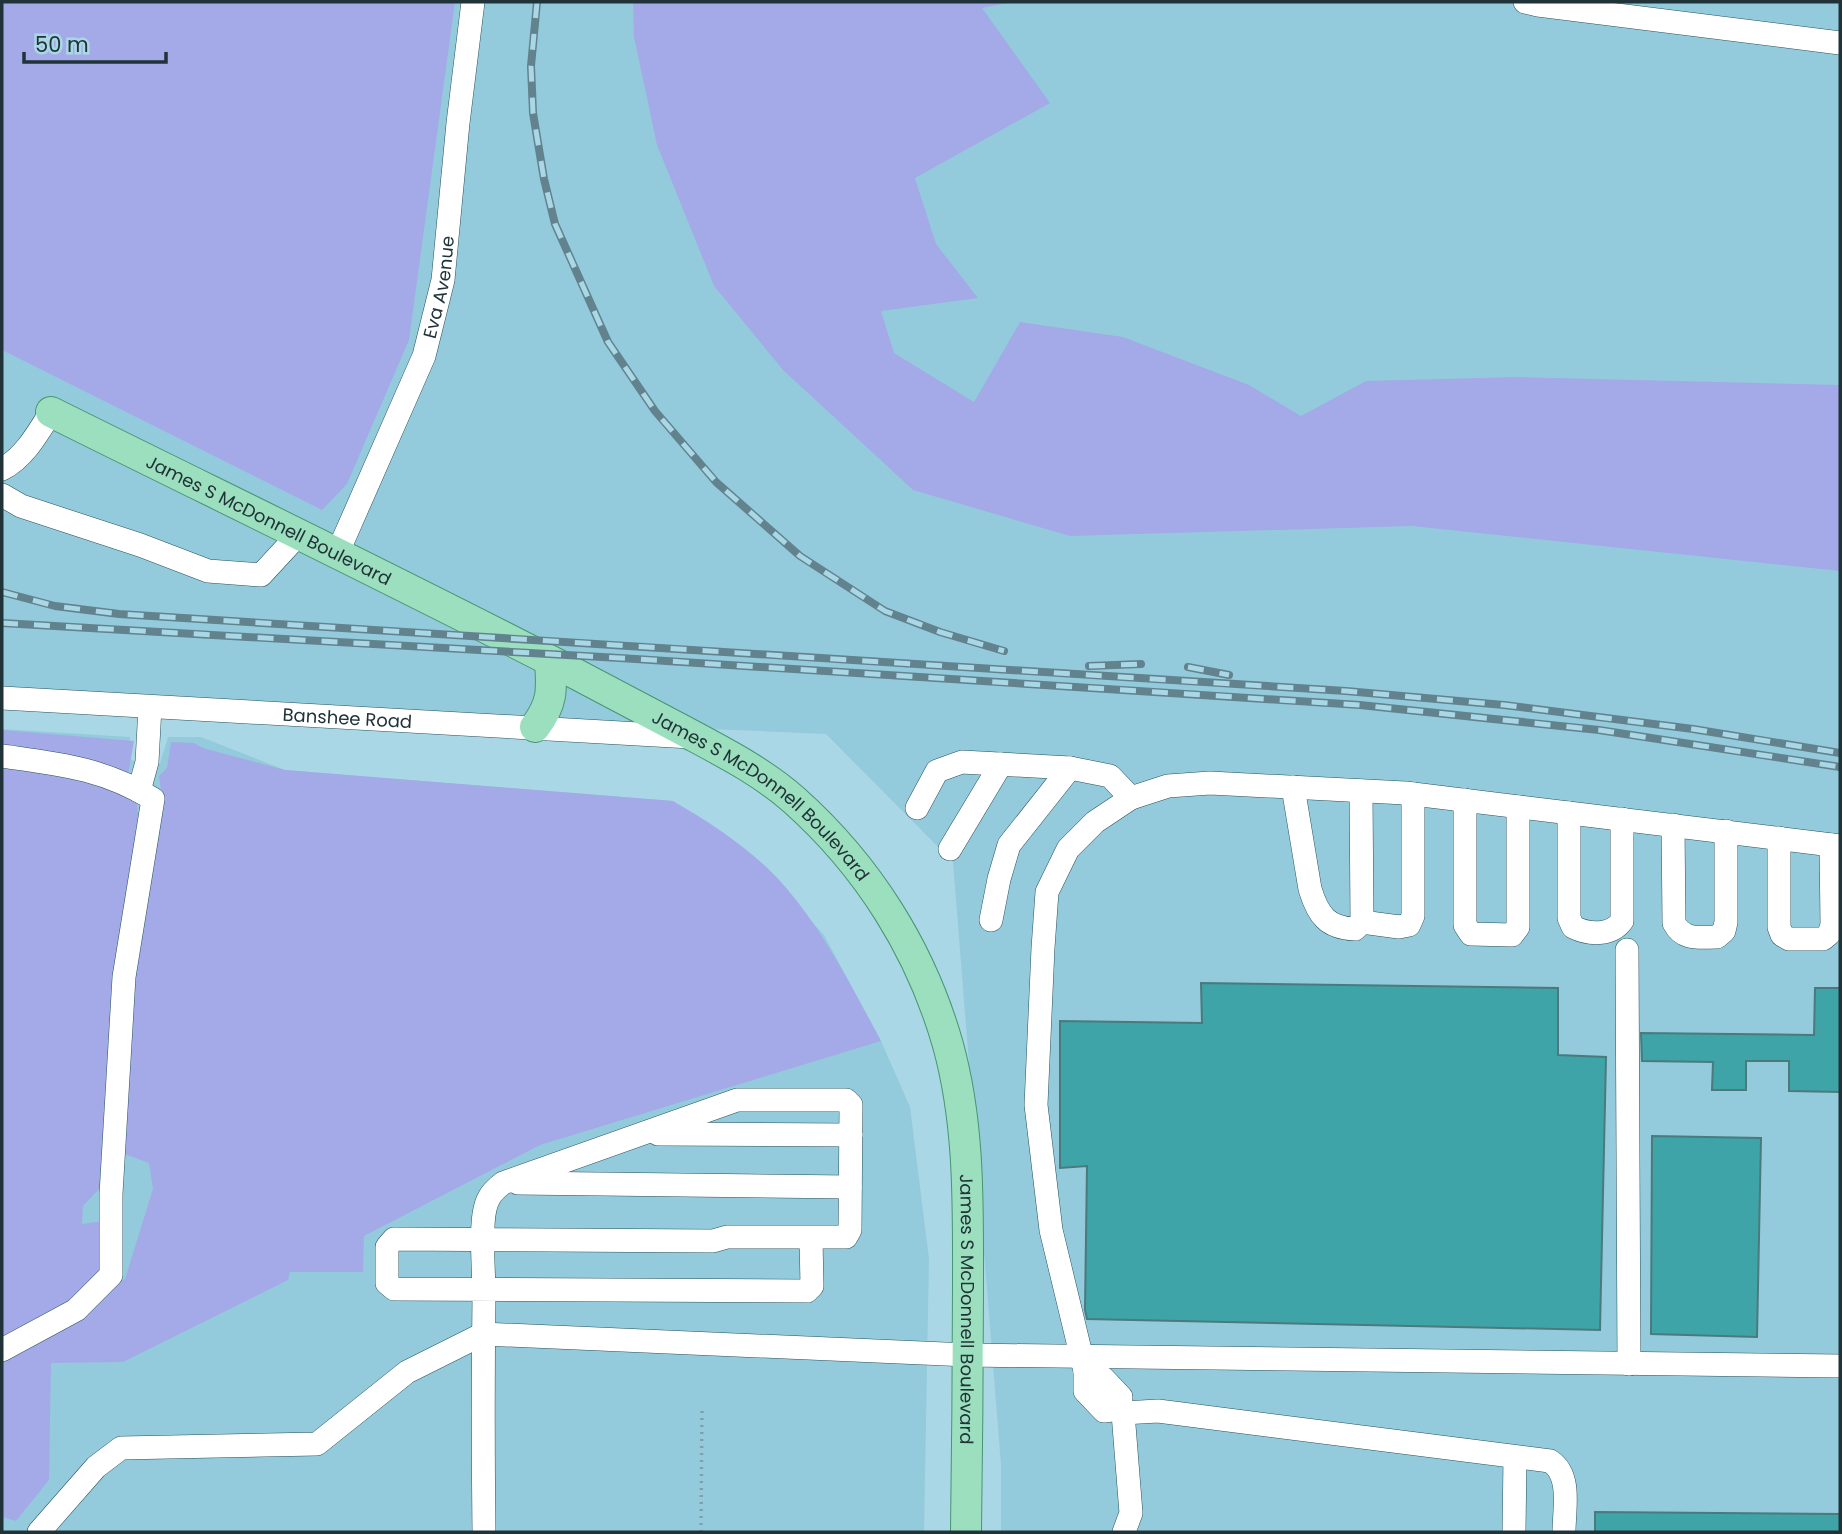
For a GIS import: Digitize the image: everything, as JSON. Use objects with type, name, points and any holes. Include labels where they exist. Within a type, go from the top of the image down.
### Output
[{"type":"main road","name":"James S McDonnell Boulevard","points":[[51,412],[550,661],[740,760],[791,797],[862,871],[925,976],[949,1047],[965,1130],[968,1202],[966,1532]]},
{"type":"main road","points":[[536,727],[548,710],[552,690],[550,661]]},
{"type":"street","name":"Eva Avenue","points":[[337,554],[424,356],[443,280],[473,2]]},
{"type":"street","points":[[1525,2],[1840,43]]},
{"type":"street","points":[[2,469],[12,464],[33,441],[51,412]]},
{"type":"street","points":[[2,495],[20,506],[208,571],[261,576],[298,535]]},
{"type":"street","name":"Banshee Road","points":[[2,698],[695,737]]},
{"type":"street","points":[[139,791],[147,762],[150,707]]},
{"type":"street","points":[[2,756],[83,768],[153,799],[124,977],[111,1194],[111,1275],[76,1310],[2,1350]]},
{"type":"street","points":[[917,808],[937,771],[962,762],[1070,768],[1110,776],[1131,798]]},
{"type":"street","points":[[950,849],[1001,764]]},
{"type":"street","points":[[991,920],[1009,845],[1070,768]]},
{"type":"street","points":[[1564,1532],[1562,1473],[1550,1461],[1158,1411],[1104,1411],[1085,1391],[1083,1364],[1051,1230],[1036,1105],[1048,892],[1068,849],[1095,822],[1131,798],[1168,786],[1210,783],[1413,794],[1726,831],[1779,838],[1836,846],[1832,925],[1829,934],[1823,939],[1789,939],[1782,935],[1779,927],[1779,838]]},
{"type":"street","points":[[1293,787],[1310,890],[1315,905],[1327,922],[1339,929],[1355,929],[1362,922],[1362,791]]},
{"type":"street","points":[[1362,922],[1399,927],[1409,925],[1413,916],[1413,794]]},
{"type":"street","points":[[1465,800],[1465,925],[1471,934],[1512,935],[1518,927],[1518,807]]},
{"type":"street","points":[[1569,813],[1569,918],[1573,928],[1582,932],[1610,932],[1622,921],[1622,819]]},
{"type":"street","points":[[1674,825],[1674,923],[1679,932],[1688,937],[1717,937],[1724,931],[1726,831]]},
{"type":"street","points":[[1627,950],[1629,1364]]},
{"type":"street","points":[[484,1532],[483,1334],[484,1290],[484,1239],[484,1211],[490,1193],[503,1183],[737,1100],[846,1100],[851,1105],[850,1230],[846,1237],[727,1237],[713,1241],[484,1239],[394,1239],[387,1247],[387,1283],[394,1289],[484,1290],[807,1291],[812,1286],[811,1238]]},
{"type":"street","points":[[642,1133],[851,1135]]},
{"type":"street","points":[[503,1183],[850,1187]]},
{"type":"street","points":[[39,1532],[96,1467],[121,1448],[317,1444],[407,1372],[483,1334],[968,1355],[1083,1364],[1840,1366]]},
{"type":"street","points":[[1121,1411],[1131,1513],[1124,1532]]},
{"type":"street","points":[[1514,1532],[1515,1457]]},
{"type":"path","points":[[701,1532],[702,1406]]},
{"type":"shaded area","points":[[2,2],[1840,2],[1840,1532],[1001,1532],[1001,1465],[953,862],[826,734],[2,699]]},
{"type":"shaded area","points":[[2,2],[455,2],[409,340],[347,484],[322,510],[2,350]]},
{"type":"shaded area","points":[[633,2],[1012,2],[982,8],[1050,103],[915,178],[936,244],[978,298],[881,311],[894,353],[974,402],[1020,322],[1123,337],[1249,385],[1301,416],[1366,381],[1515,377],[1840,385],[1840,571],[1412,526],[1070,536],[913,490],[783,370],[714,286],[657,145],[634,37]]},
{"type":"shaded area","points":[[2,729],[130,737],[130,760],[147,762],[160,763],[168,737],[201,737],[285,770],[673,801],[772,878],[824,935],[881,1041],[910,1107],[929,1259],[924,1532],[2,1532]]},
{"type":"shaded area","points":[[2,730],[134,741],[128,775],[2,749]]},
{"type":"shaded area","points":[[171,742],[194,743],[203,748],[285,770],[673,801],[730,837],[781,882],[823,939],[881,1041],[540,1145],[364,1236],[363,1272],[290,1272],[288,1280],[123,1362],[51,1363],[49,1480],[16,1521],[2,1517],[2,1355],[125,1279],[153,1189],[149,1163],[122,1153],[130,978],[154,813],[164,812],[159,776],[167,768]]},
{"type":"shaded area","points":[[2,763],[90,778],[136,798],[138,815],[118,974],[111,1096],[100,1188],[83,1206],[82,1224],[103,1221],[106,1273],[70,1307],[2,1343]]},
{"type":"building","points":[[1201,983],[1558,988],[1558,1055],[1606,1057],[1600,1330],[1087,1319],[1087,1166],[1060,1168],[1060,1021],[1202,1023]]},
{"type":"building","points":[[1815,988],[1840,988],[1840,1092],[1789,1091],[1789,1061],[1746,1061],[1746,1090],[1712,1090],[1713,1062],[1642,1061],[1641,1033],[1814,1035]]},
{"type":"building","points":[[1652,1136],[1761,1138],[1757,1337],[1651,1334]]},
{"type":"building","points":[[1595,1512],[1840,1514],[1840,1532],[1595,1532]]},
{"type":"railway","points":[[537,2],[531,66],[533,113],[555,224],[608,342],[655,411],[716,482],[800,556],[885,611],[940,632],[1004,651]]},
{"type":"railway","points":[[2,592],[55,606],[119,614],[1346,691],[1504,705],[1693,729],[1840,753]]},
{"type":"railway","points":[[2,623],[620,658],[1360,705],[1599,730],[1840,767]]},
{"type":"railway","points":[[1089,666],[1141,664]]},
{"type":"railway","points":[[1188,667],[1229,675]]}]
